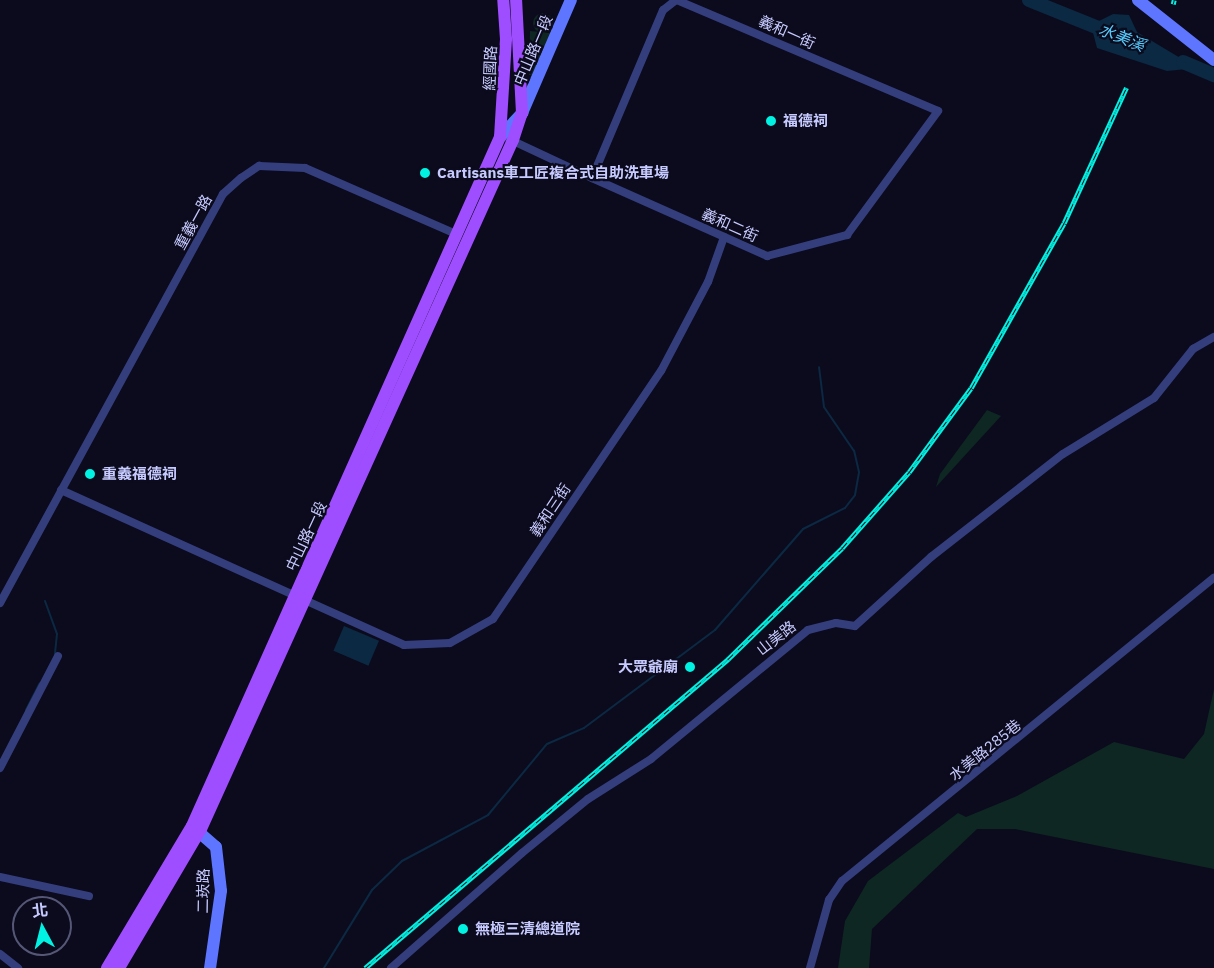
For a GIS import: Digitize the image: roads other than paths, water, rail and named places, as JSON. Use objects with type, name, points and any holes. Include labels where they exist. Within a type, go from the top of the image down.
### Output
[{"type":"main road","name":"經國路","points":[[500,137],[506,39],[503,0]]},
{"type":"main road","name":"經國路","points":[[516,0],[522,113]]},
{"type":"main road","name":"中山路一段","points":[[119,968],[197,828],[513,140],[522,113]]},
{"type":"main road","name":"中山路一段","points":[[300,600],[500,137]]},
{"type":"main road","name":"中山路一段","points":[[107,968],[197,828]]},
{"type":"street","name":"中山路一段","points":[[500,137],[522,113],[571,0]]},
{"type":"street","name":"義和一街","points":[[592,178],[663,10],[676,0],[938,111]]},
{"type":"street","points":[[1138,0],[1214,60]]},
{"type":"street","name":"義和二街","points":[[500,137],[513,140],[592,178],[767,255],[847,234],[938,111]]},
{"type":"street","name":"重義一路","points":[[0,603],[224,194],[241,178],[260,166],[305,168],[458,235]]},
{"type":"street","name":"義和三街","points":[[61,490],[300,600],[404,645],[450,643],[493,619],[661,371],[708,282],[724,237]]},
{"type":"street","name":"山美路","points":[[391,968],[522,853],[588,799],[651,759],[799,637],[836,623],[855,626],[931,557],[1063,454],[1154,398],[1193,349],[1214,337]]},
{"type":"street","name":"水美路285巷","points":[[810,968],[829,900],[842,881],[1214,578]]},
{"type":"street","points":[[0,768],[58,656]]},
{"type":"street","name":"二崁路","points":[[197,828],[216,847],[221,891],[210,968]]},
{"type":"street","points":[[0,877],[89,896]]},
{"type":"street","points":[[0,954],[18,968]]},
{"type":"water","points":[[1113,14],[1129,15],[1137,32],[1197,68],[1167,71],[1097,48],[1091,25]]},
{"type":"water","points":[[344,626],[379,641],[368,666],[333,651]]},
{"type":"waterway","name":"水美溪","points":[[1029,0],[1106,31]]},
{"type":"waterway","name":"水美溪","points":[[1183,62],[1214,75]]},
{"type":"waterway","points":[[324,968],[372,890],[402,861],[488,815],[547,744],[584,728],[715,630],[803,529],[845,508],[855,495],[859,472],[854,451],[824,407],[819,367]]},
{"type":"waterway","points":[[45,601],[57,634],[55,654]]},
{"type":"waterway","points":[[26,710],[40,683]]},
{"type":"railway","points":[[1173,4],[1174,0]]},
{"type":"railway","points":[[365,968],[728,659],[842,548],[909,472],[971,388],[1064,223],[1126,88]]},
{"type":"place","name":"福德祠","points":[[771,121]]},
{"type":"place","name":"Cartisans車工匠複合式自助洗車場","points":[[425,173]]},
{"type":"place","name":"重義福德祠","points":[[90,474]]},
{"type":"place","name":"大眾爺廟","points":[[690,667]]},
{"type":"place","name":"無極三清總道院","points":[[463,929]]}]
